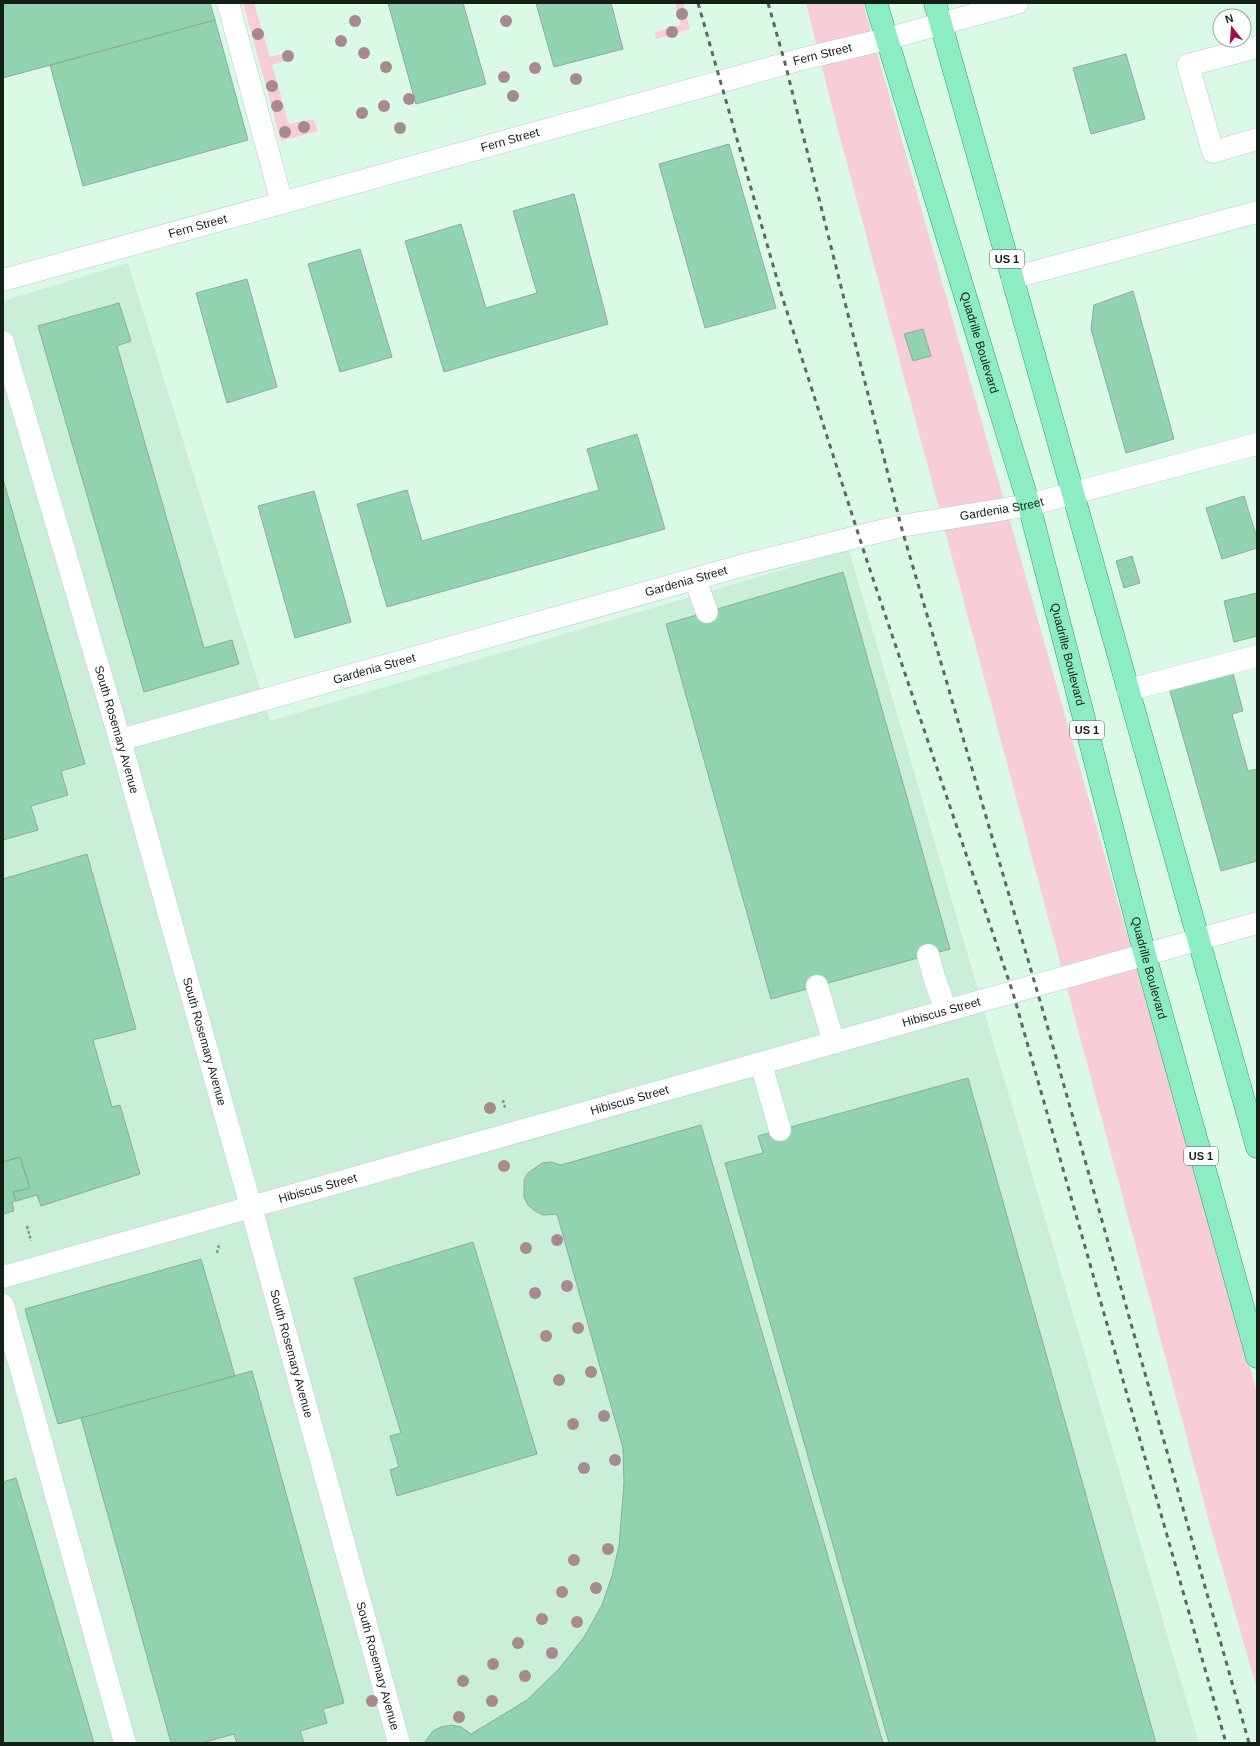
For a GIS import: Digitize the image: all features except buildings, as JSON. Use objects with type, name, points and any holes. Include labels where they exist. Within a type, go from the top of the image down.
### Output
[{"type":"main road","name":"Quadrille Boulevard","points":[[876,3],[1029,504],[1145,954],[1257,1357]]},
{"type":"main road","name":"US 1","points":[[935,3],[1257,1147]]},
{"type":"street","points":[[228,3],[282,203]]},
{"type":"street","name":"Fern Street","points":[[3,280],[806,58],[886,39],[1017,3]]},
{"type":"street","points":[[1257,47],[1188,65],[1212,152],[1257,139]]},
{"type":"street","points":[[1012,278],[1257,212]]},
{"type":"street","name":"South Rosemary Avenue","points":[[3,342],[120,740],[252,1207],[399,1743]]},
{"type":"street","name":"Gardenia Street","points":[[120,740],[744,565],[901,526],[1029,504],[1073,494],[1257,444]]},
{"type":"street","points":[[694,579],[707,612]]},
{"type":"street","points":[[1128,690],[1257,656]]},
{"type":"street","name":"Hibiscus Street","points":[[3,1277],[1257,923]]},
{"type":"street","points":[[928,955],[946,1011]]},
{"type":"street","points":[[817,986],[834,1043]]},
{"type":"street","points":[[761,1064],[780,1130]]},
{"type":"street","points":[[3,1305],[125,1743]]},
{"type":"path","points":[[27,1226],[31,1241]]},
{"type":"shaded area","points":[[243,3],[254,3],[270,57],[290,52],[295,53],[293,58],[272,65],[289,124],[313,119],[318,131],[281,141]]},
{"type":"shaded area","points":[[675,3],[683,3],[690,29],[656,39],[655,32],[681,25]]},
{"type":"shaded area","points":[[806,3],[863,3],[1257,1392],[1257,1689],[1213,1536],[833,111]]},
{"type":"shaded area","points":[[128,263],[270,721],[849,550],[1199,1743],[3,1743],[3,301]]},
{"type":"railway","points":[[698,3],[781,293],[866,558],[1013,993],[1226,1743]]},
{"type":"railway","points":[[768,3],[785,63],[901,526],[1045,1018],[1249,1743]]}]
